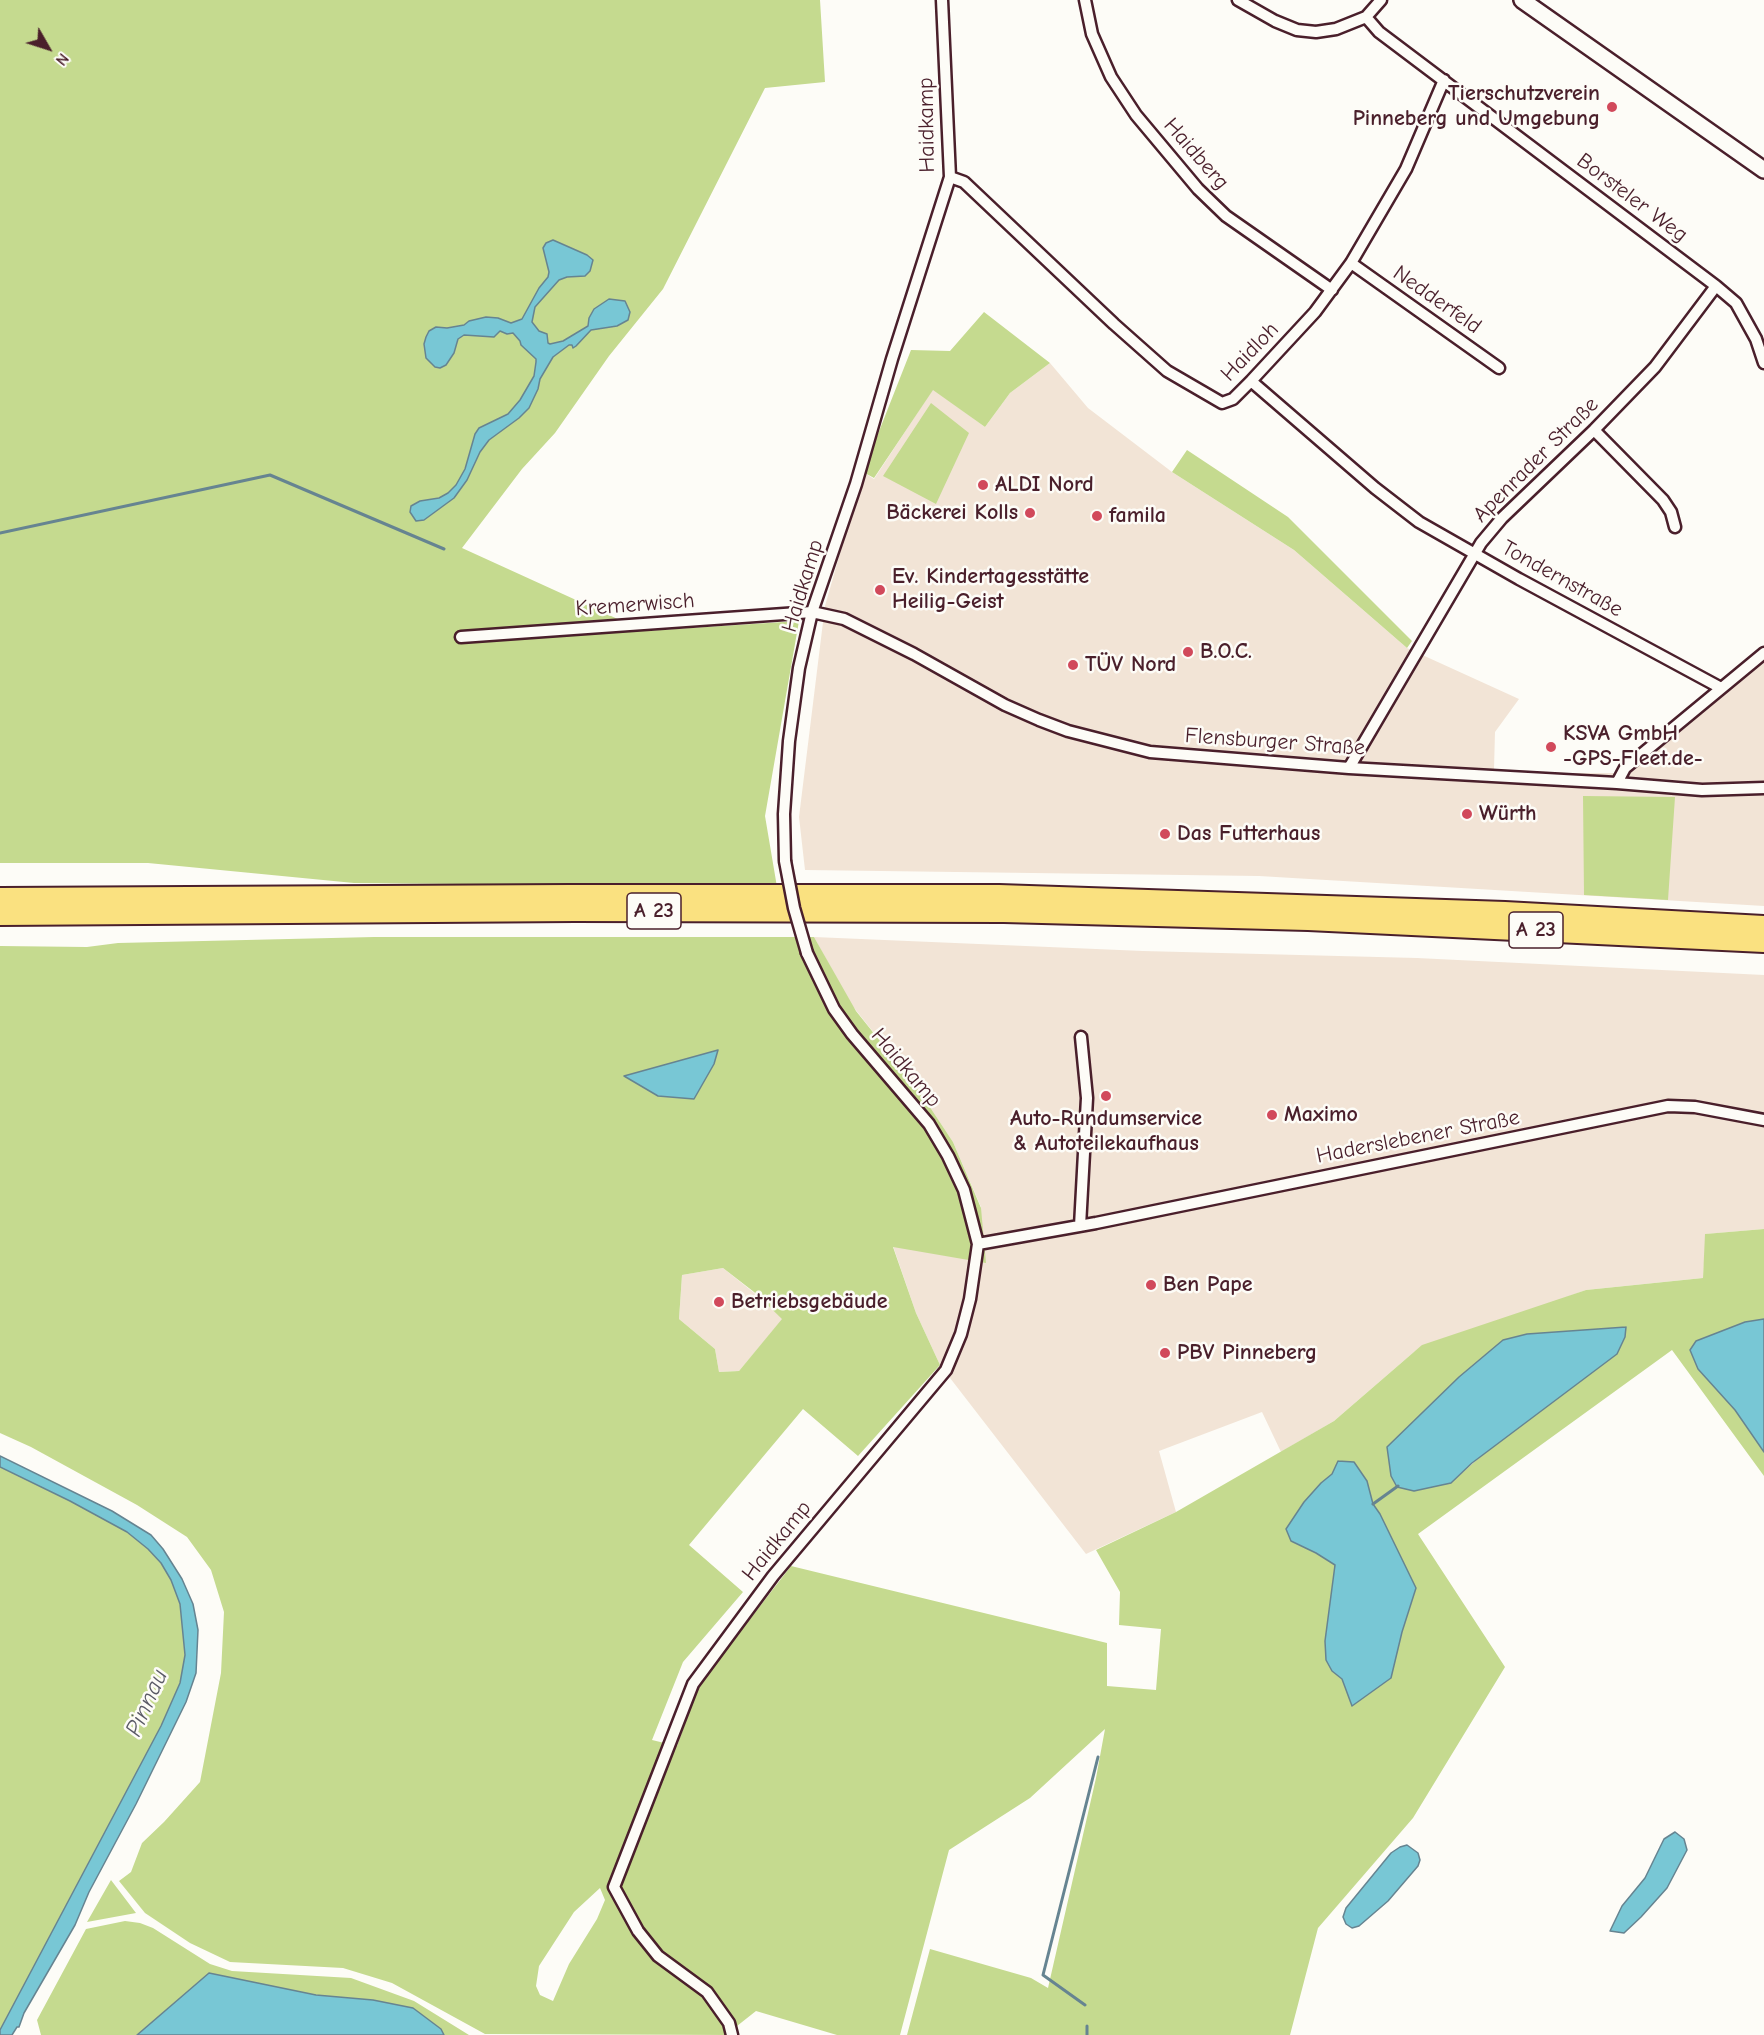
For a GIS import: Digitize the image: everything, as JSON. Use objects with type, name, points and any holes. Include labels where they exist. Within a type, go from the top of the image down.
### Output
[{"type":"highway","name":"A 23","points":[[0,898],[999,895],[1505,912],[1764,926]]},
{"type":"highway","name":"A 23","points":[[0,915],[575,910],[1004,912],[1448,926],[1764,942]]},
{"type":"main road","points":[[1522,0],[1764,170]]},
{"type":"street","name":"Haidkamp","points":[[732,2035],[729,2023],[707,1992],[658,1956],[638,1931],[614,1887],[693,1684],[773,1576],[946,1370],[961,1334],[970,1299],[978,1244],[964,1190],[929,1124],[852,1034],[834,1009],[807,953],[794,908],[785,861],[784,814],[789,741],[799,668],[812,612],[856,484],[950,177],[942,0]]},
{"type":"street","name":"Haidberg","points":[[1085,0],[1092,34],[1111,77],[1136,115],[1198,189],[1226,216],[1332,290]]},
{"type":"street","points":[[1238,0],[1275,21],[1297,30],[1316,32],[1336,29],[1366,17],[1381,0]]},
{"type":"street","name":"Borsteler Weg","points":[[1366,17],[1379,32],[1736,303],[1756,339],[1764,363]]},
{"type":"street","name":"Haidloh","points":[[950,177],[964,182],[1167,371],[1222,403],[1233,399],[1315,312],[1351,263],[1406,169],[1444,80]]},
{"type":"street","name":"Nedderfeld","points":[[1351,263],[1499,368]]},
{"type":"street","name":"Apenrader Straße","points":[[1349,768],[1481,543],[1502,518],[1594,430],[1654,367],[1716,286]]},
{"type":"street","name":"Tondernstraße","points":[[1251,381],[1384,495],[1419,522],[1721,688]]},
{"type":"street","points":[[1594,430],[1664,500],[1671,512],[1675,527]]},
{"type":"street","name":"Kremerwisch","points":[[461,637],[812,612]]},
{"type":"street","name":"Flensburger Straße","points":[[812,612],[844,619],[914,654],[1005,705],[1077,734],[1150,752],[1349,768],[1702,790],[1764,788]]},
{"type":"street","points":[[1617,783],[1625,768],[1764,653]]},
{"type":"street","points":[[1080,1226],[1087,1098],[1081,1037]]},
{"type":"street","name":"Haderslebener Straße","points":[[978,1244],[1080,1226],[1668,1106],[1695,1107],[1764,1120]]},
{"type":"shaded area","points":[[1050,363],[1088,408],[1172,472],[1294,550],[1407,648],[1519,699],[1495,732],[1494,769],[1630,773],[1764,662],[1764,906],[1259,876],[805,870],[799,817],[825,606],[863,472],[874,479],[933,389],[985,427],[1010,393]]},
{"type":"shaded area","points":[[814,937],[1143,951],[1417,958],[1764,975],[1764,1229],[1706,1234],[1703,1278],[1586,1290],[1414,1352],[1334,1421],[1281,1452],[1262,1412],[1159,1451],[1176,1512],[1086,1554],[940,1365],[916,1313],[893,1246],[981,1207],[953,1142],[916,1086],[851,1004]]},
{"type":"shaded area","points":[[723,1268],[783,1319],[739,1371],[719,1372],[715,1349],[679,1319],[682,1275]]},
{"type":"green space","points":[[0,0],[820,0],[825,82],[765,88],[663,289],[609,356],[555,433],[522,469],[462,548],[644,631],[799,621],[765,816],[777,887],[354,883],[148,863],[0,863]]},
{"type":"green space","points":[[984,312],[1050,363],[1010,393],[985,427],[933,390],[874,478],[863,472],[911,350],[950,351]]},
{"type":"green space","points":[[931,403],[969,433],[936,504],[883,476]]},
{"type":"green space","points":[[1187,450],[1288,517],[1412,641],[1407,648],[1294,550],[1172,472]]},
{"type":"green space","points":[[1583,796],[1675,797],[1668,900],[1584,895]]},
{"type":"green space","points":[[374,937],[814,937],[856,1011],[916,1086],[953,1142],[981,1208],[986,1263],[893,1247],[916,1313],[940,1365],[858,1456],[803,1409],[689,1545],[743,1592],[683,1662],[652,1740],[677,1746],[699,1685],[791,1566],[1107,1643],[1107,1686],[1156,1690],[1161,1629],[1119,1625],[1120,1592],[1096,1550],[1176,1512],[1334,1421],[1422,1345],[1586,1290],[1703,1278],[1705,1234],[1764,1229],[1764,1319],[1745,1322],[1696,1341],[1735,1410],[1764,1452],[1764,1476],[1672,1350],[1418,1534],[1505,1667],[1413,1818],[1318,1928],[1290,2035],[907,2035],[930,1949],[1031,1978],[1048,1988],[1105,1729],[1030,1798],[949,1850],[900,2035],[837,2035],[756,2011],[737,2026],[731,2035],[485,2034],[392,1983],[343,1968],[230,1962],[190,1943],[145,1913],[119,1881],[131,1872],[142,1843],[200,1782],[221,1673],[224,1612],[211,1570],[187,1537],[137,1505],[31,1447],[0,1433],[0,946],[87,947],[118,943]],"holes":[[[723,1268],[754,1292],[782,1319],[739,1371],[719,1372],[715,1349],[679,1319],[682,1275]],[[1625,1327],[1451,1483],[1414,1491],[1397,1487],[1391,1476],[1425,1411],[1459,1377],[1503,1340],[1527,1334]],[[1332,1474],[1367,1481],[1373,1504],[1394,1543],[1402,1632],[1391,1678],[1352,1706],[1342,1679],[1332,1671],[1326,1660],[1325,1641],[1335,1565],[1291,1541],[1321,1483]],[[600,1888],[605,1900],[597,1919],[569,1964],[553,2001],[540,1995],[536,1986],[539,1966],[574,1912]]]},
{"type":"green space","points":[[0,1467],[127,1532],[148,1549],[161,1563],[171,1580],[180,1604],[185,1655],[180,1683],[161,1726],[0,2030]]},
{"type":"green space","points":[[111,1880],[136,1913],[87,1922]]},
{"type":"green space","points":[[125,1921],[153,1928],[210,1964],[232,1971],[351,1978],[414,2001],[469,2035],[444,2035],[441,2029],[412,2008],[373,2000],[316,1995],[209,1973],[137,2035],[41,2035],[37,2020],[86,1929]]},
{"type":"water","points":[[553,240],[593,260],[590,271],[585,276],[559,280],[535,307],[532,322],[539,331],[547,334],[548,343],[563,341],[588,326],[594,309],[609,299],[625,301],[630,312],[628,320],[617,326],[591,330],[576,346],[573,348],[569,345],[553,357],[540,379],[529,408],[489,440],[480,452],[467,480],[454,498],[424,520],[416,521],[410,512],[411,506],[420,501],[439,498],[456,485],[465,469],[475,434],[479,428],[508,414],[520,400],[534,376],[536,362],[536,359],[521,345],[513,333],[507,334],[500,331],[494,337],[464,335],[458,339],[454,353],[446,365],[440,368],[435,367],[426,358],[424,344],[426,337],[429,331],[436,327],[464,325],[469,321],[486,317],[498,318],[511,323],[522,319],[539,288],[548,277],[549,272],[543,248],[546,243]]},
{"type":"water","points":[[718,1050],[714,1064],[694,1099],[658,1096],[624,1076]]},
{"type":"water","points":[[1764,1319],[1764,1452],[1735,1410],[1698,1369],[1690,1350],[1696,1341],[1745,1322]]},
{"type":"water","points":[[1626,1327],[1625,1337],[1617,1354],[1472,1463],[1451,1483],[1414,1491],[1397,1487],[1391,1476],[1387,1447],[1459,1377],[1503,1340],[1527,1334]]},
{"type":"water","points":[[0,1456],[112,1511],[151,1535],[182,1579],[193,1604],[198,1630],[196,1673],[186,1702],[136,1804],[89,1892],[75,1925],[24,2013],[19,2027],[12,2035],[0,2035],[0,2030],[161,1726],[180,1683],[185,1655],[180,1604],[171,1580],[161,1563],[148,1549],[127,1532],[0,1467]]},
{"type":"water","points":[[1338,1461],[1354,1462],[1367,1481],[1373,1504],[1416,1588],[1391,1678],[1352,1706],[1342,1679],[1332,1671],[1326,1660],[1325,1641],[1335,1565],[1291,1541],[1286,1529],[1304,1502],[1332,1474]]},
{"type":"water","points":[[1675,1832],[1684,1839],[1687,1850],[1667,1888],[1624,1933],[1610,1931],[1622,1906],[1645,1878],[1664,1839]]},
{"type":"water","points":[[1407,1845],[1418,1853],[1420,1860],[1418,1866],[1388,1901],[1359,1926],[1352,1928],[1346,1924],[1343,1917],[1346,1908],[1391,1853]]},
{"type":"water","points":[[209,1973],[316,1995],[373,2000],[413,2008],[441,2029],[444,2035],[137,2035]]},
{"type":"waterway","points":[[0,533],[270,475],[444,549]]},
{"type":"waterway","points":[[1373,1504],[1398,1486]]},
{"type":"waterway","points":[[1085,2005],[1043,1975],[1098,1757]]},
{"type":"waterway","points":[[1087,2026],[1087,2035]]},
{"type":"place","name":"Tierschutzverein Pinneberg und Umgebung","points":[[1612,107]]},
{"type":"place","name":"ALDI Nord","points":[[983,485]]},
{"type":"place","name":"Bäckerei Kolls","points":[[1030,513]]},
{"type":"place","name":"famila","points":[[1097,516]]},
{"type":"place","name":"Ev. Kindertagesstätte Heilig-Geist","points":[[880,590]]},
{"type":"place","name":"B.O.C.","points":[[1188,652]]},
{"type":"place","name":"TÜV Nord","points":[[1073,665]]},
{"type":"place","name":"KSVA GmbH -GPS-Fleet.de-","points":[[1551,747]]},
{"type":"place","name":"Würth","points":[[1467,814]]},
{"type":"place","name":"Das Futterhaus","points":[[1165,834]]},
{"type":"place","name":"Auto-Rundumservice & Autoteilekaufhaus","points":[[1106,1096]]},
{"type":"place","name":"Maximo","points":[[1272,1115]]},
{"type":"place","name":"Ben Pape","points":[[1151,1285]]},
{"type":"place","name":"Betriebsgebäude","points":[[719,1302]]},
{"type":"place","name":"PBV Pinneberg","points":[[1165,1353]]},
{"type":"water label","name":"Pinnau","points":[[147,1703]]}]
